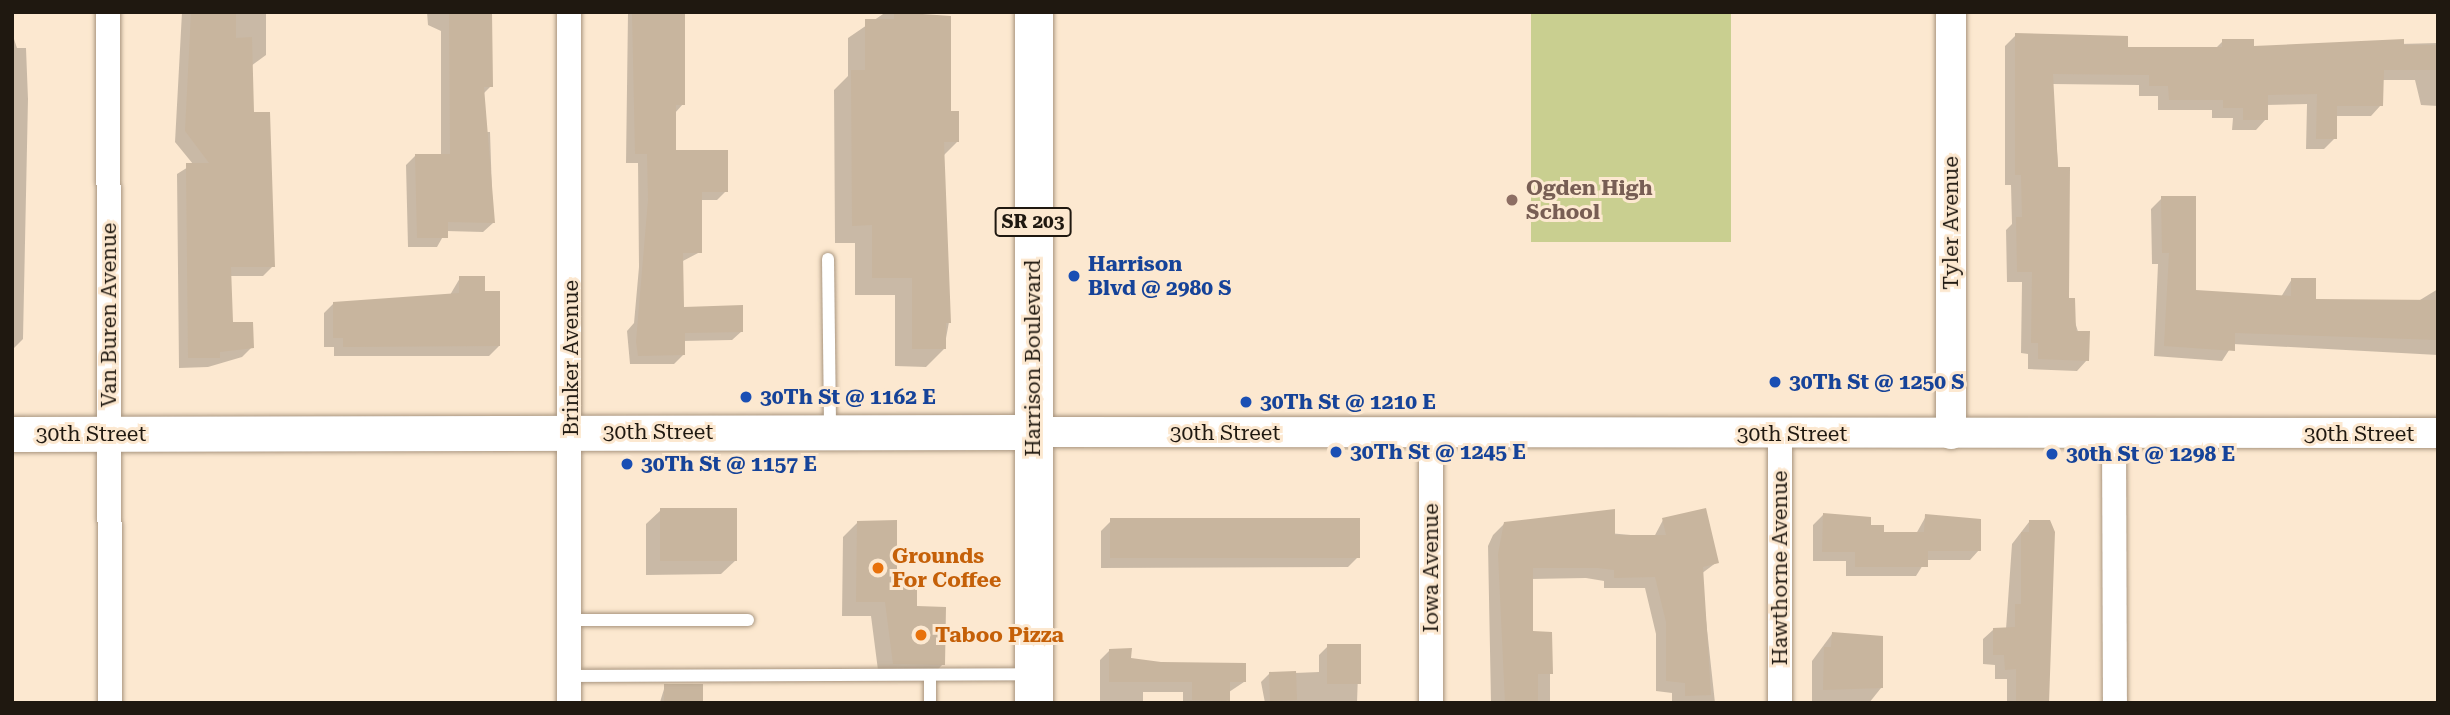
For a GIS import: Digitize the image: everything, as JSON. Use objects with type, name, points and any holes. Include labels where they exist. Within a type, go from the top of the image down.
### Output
[{"type":"main road","name":"Harrison Boulevard","points":[[1034,12],[1034,688]]},
{"type":"main road","name":"30th Street","points":[[12,435],[572,431],[1034,432]]},
{"type":"street","name":"Van Buren Avenue","points":[[108,12],[110,703]]},
{"type":"street","name":"Brinker Avenue","points":[[569,12],[572,431],[569,703]]},
{"type":"street","name":"Tyler Avenue","points":[[1951,12],[1951,433]]},
{"type":"street","name":"30th Street","points":[[1034,432],[2438,433]]},
{"type":"street","name":"Iowa Avenue","points":[[1431,434],[1432,703]]},
{"type":"street","name":"Hawthorne Avenue","points":[[1780,434],[1780,703]]},
{"type":"street","points":[[2114,434],[2115,703]]},
{"type":"lane","points":[[828,259],[830,432]]},
{"type":"lane","points":[[570,620],[748,620]]},
{"type":"lane","points":[[930,675],[930,703]]},
{"type":"lane","points":[[569,677],[930,675],[1034,688]]},
{"type":"green space","points":[[1531,12],[1731,12],[1731,242],[1531,242]]},
{"type":"building","points":[[191,12],[236,12],[236,38],[252,37],[254,112],[270,112],[275,267],[231,267],[233,322],[253,322],[254,348],[220,352],[220,358],[188,358],[186,163],[209,163],[185,131]]},
{"type":"building","points":[[449,12],[492,12],[493,87],[484,87],[495,223],[448,222],[448,238],[417,238],[415,154],[450,154]]},
{"type":"building","points":[[632,12],[685,12],[685,105],[676,105],[676,150],[728,150],[728,192],[702,192],[702,253],[683,253],[684,307],[743,305],[743,332],[685,333],[685,355],[638,356],[636,342],[648,200],[647,154],[635,154]]},
{"type":"building","points":[[894,12],[951,16],[951,111],[959,111],[959,142],[944,142],[951,323],[946,323],[946,349],[912,349],[912,278],[872,278],[872,225],[852,226],[851,70],[865,70],[865,19],[894,19]]},
{"type":"building","points":[[2015,33],[2128,36],[2128,47],[2222,47],[2222,39],[2254,39],[2254,46],[2404,39],[2404,45],[2438,45],[2438,70],[2384,70],[2383,106],[2337,106],[2337,139],[2316,139],[2317,94],[2268,95],[2268,120],[2243,120],[2243,108],[2223,108],[2223,100],[2169,100],[2168,86],[2149,86],[2149,75],[2053,74],[2058,167],[2070,167],[2069,298],[2075,298],[2076,331],[2090,331],[2089,361],[2038,359],[2038,343],[2031,343],[2032,272],[2017,272],[2016,217],[2022,217],[2021,175],[2015,175]]},
{"type":"building","points":[[2161,196],[2196,196],[2196,290],[2291,296],[2291,278],[2316,278],[2316,299],[2438,300],[2438,340],[2235,333],[2235,351],[2164,346],[2169,253],[2162,253]]},
{"type":"building","points":[[459,276],[485,276],[485,291],[500,291],[500,346],[343,347],[343,338],[333,338],[333,302],[459,293]]},
{"type":"building","points":[[660,508],[737,508],[737,561],[660,561]]},
{"type":"building","points":[[1706,508],[1719,563],[1703,567],[1711,695],[1685,696],[1685,683],[1666,681],[1666,622],[1655,577],[1614,578],[1614,570],[1598,568],[1533,568],[1533,631],[1552,632],[1553,674],[1538,674],[1538,703],[1505,703],[1498,554],[1504,522],[1615,509],[1615,535],[1666,535],[1662,518]]},
{"type":"building","points":[[1823,513],[1871,517],[1871,525],[1884,525],[1884,532],[1924,532],[1925,514],[1981,519],[1981,551],[1928,551],[1928,567],[1855,567],[1855,552],[1822,552]]},
{"type":"building","points":[[1110,518],[1360,518],[1360,558],[1110,558]]},
{"type":"building","points":[[897,520],[897,577],[917,577],[917,606],[946,607],[945,665],[893,664],[885,602],[856,602],[857,521]]},
{"type":"building","points":[[2029,520],[2050,520],[2055,532],[2049,703],[2016,703],[2016,669],[2005,670],[2004,655],[1993,655],[1993,628],[2015,627],[2015,604],[2021,604],[2021,532],[2029,532]]},
{"type":"building","points":[[1832,632],[1883,636],[1883,688],[1823,690],[1824,647],[1831,647]]},
{"type":"building","points":[[1327,644],[1361,644],[1361,684],[1327,684]]},
{"type":"building","points":[[1132,648],[1131,658],[1161,662],[1246,663],[1246,682],[1230,682],[1230,701],[1192,700],[1192,682],[1109,682],[1109,649]]},
{"type":"building","points":[[1296,671],[1297,700],[1270,701],[1269,672]]},
{"type":"building","points":[[664,684],[703,684],[703,703],[664,703]]},
{"type":"place","name":"Ogden High School","points":[[1512,200]]},
{"type":"place","name":"Harrison Blvd @ 2980 S","points":[[1074,276]]},
{"type":"place","name":"30Th St @ 1250 S","points":[[1775,382]]},
{"type":"place","name":"30Th St @ 1162 E","points":[[746,397]]},
{"type":"place","name":"30Th St @ 1210 E","points":[[1246,402]]},
{"type":"place","name":"30Th St @ 1245 E","points":[[1336,452]]},
{"type":"place","name":"30th St @ 1298 E","points":[[2052,454]]},
{"type":"place","name":"30Th St @ 1157 E","points":[[627,464]]},
{"type":"place","name":"Grounds For Coffee","points":[[878,568]]},
{"type":"place","name":"Taboo Pizza","points":[[921,635]]}]
